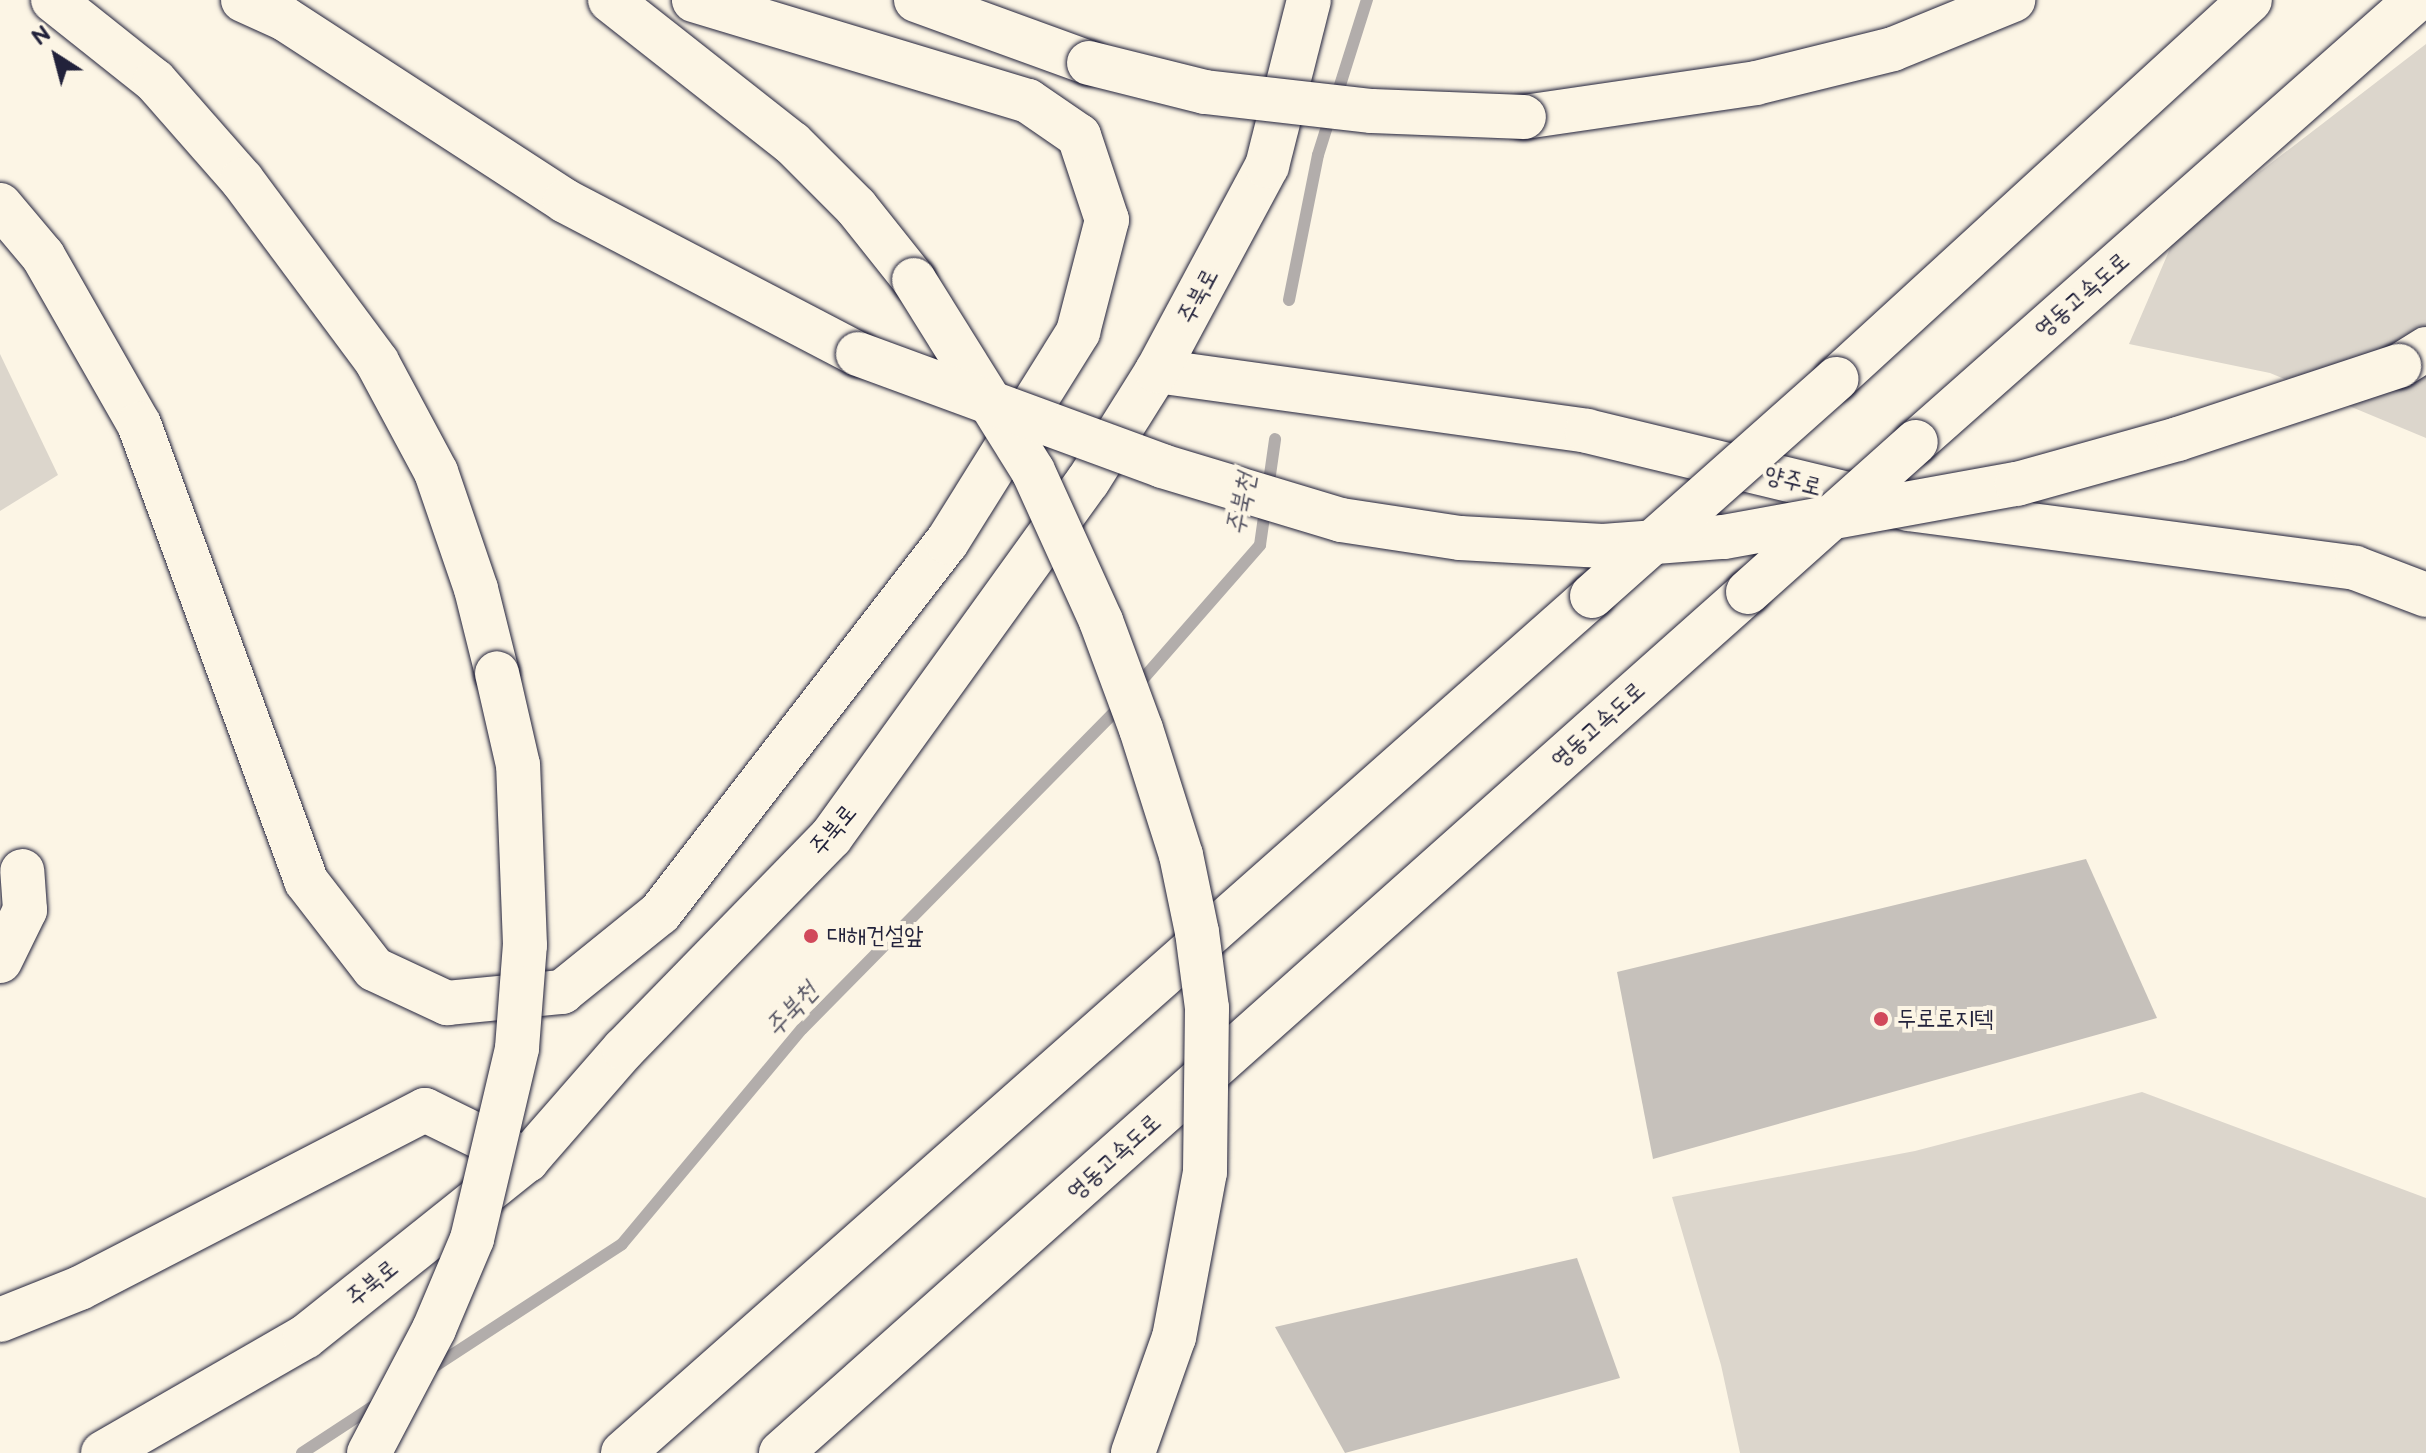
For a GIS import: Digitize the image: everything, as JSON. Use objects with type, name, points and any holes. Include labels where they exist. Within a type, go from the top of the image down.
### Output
[{"type":"main road","points":[[53,0],[155,81],[242,180],[377,362],[436,472],[476,589],[497,673],[520,796],[525,945],[517,1048],[472,1239],[434,1329],[369,1453]]},
{"type":"main road","points":[[243,0],[285,19],[565,201],[858,354],[1147,461],[1341,520],[1460,538],[1603,546],[1724,537],[2017,484],[2178,439],[2413,358]]},
{"type":"main road","points":[[610,0],[792,143],[856,207],[914,280],[1033,471],[1101,621],[1146,743],[1181,855],[1197,932],[1207,1008],[1205,1172],[1174,1337],[1133,1453]]},
{"type":"main road","points":[[0,205],[43,256],[139,424],[306,881],[374,969],[447,1003],[562,992],[660,913],[947,542],[1078,332],[1107,220],[1079,136],[1028,101],[694,0]]},
{"type":"main road","points":[[916,0],[1089,63],[1205,92],[1372,111],[1524,117],[1756,83],[1893,49],[2013,0]]},
{"type":"main road","name":"주북로","points":[[103,1453],[305,1337],[527,1160],[624,1049],[831,837],[1088,481],[1157,371],[1267,166],[1309,0]]},
{"type":"main road","points":[[623,1453],[1836,379],[2250,0]]},
{"type":"main road","name":"영동고속도로","points":[[781,1453],[2416,0]]},
{"type":"main road","name":"양주로","points":[[1157,371],[1587,431],[1909,509],[2355,568],[2426,595]]},
{"type":"main road","points":[[0,961],[25,910],[22,871]]},
{"type":"main road","points":[[0,1320],[80,1288],[425,1110],[527,1160]]},
{"type":"shaded area","points":[[2426,44],[2426,438],[2270,373],[2129,344],[2175,237]]},
{"type":"shaded area","points":[[0,354],[58,475],[0,511]]},
{"type":"shaded area","points":[[2142,1092],[2426,1198],[2426,1453],[1740,1453],[1721,1365],[1672,1197],[1915,1151]]},
{"type":"building","points":[[2086,859],[2157,1018],[1653,1159],[1617,972]]},
{"type":"building","points":[[1577,1258],[1620,1378],[1345,1453],[1275,1327]]},
{"type":"waterway","name":"주북천","points":[[1289,300],[1318,155],[1367,0]]},
{"type":"waterway","name":"주북천","points":[[1135,688],[1260,545],[1275,439]]},
{"type":"waterway","name":"주북천","points":[[429,1370],[622,1244],[802,1029],[1121,705]]},
{"type":"waterway","name":"주북천","points":[[302,1453],[380,1402]]},
{"type":"place","name":"대해건설앞","points":[[811,936]]},
{"type":"place","name":"두로로지텍","points":[[1881,1019]]}]
